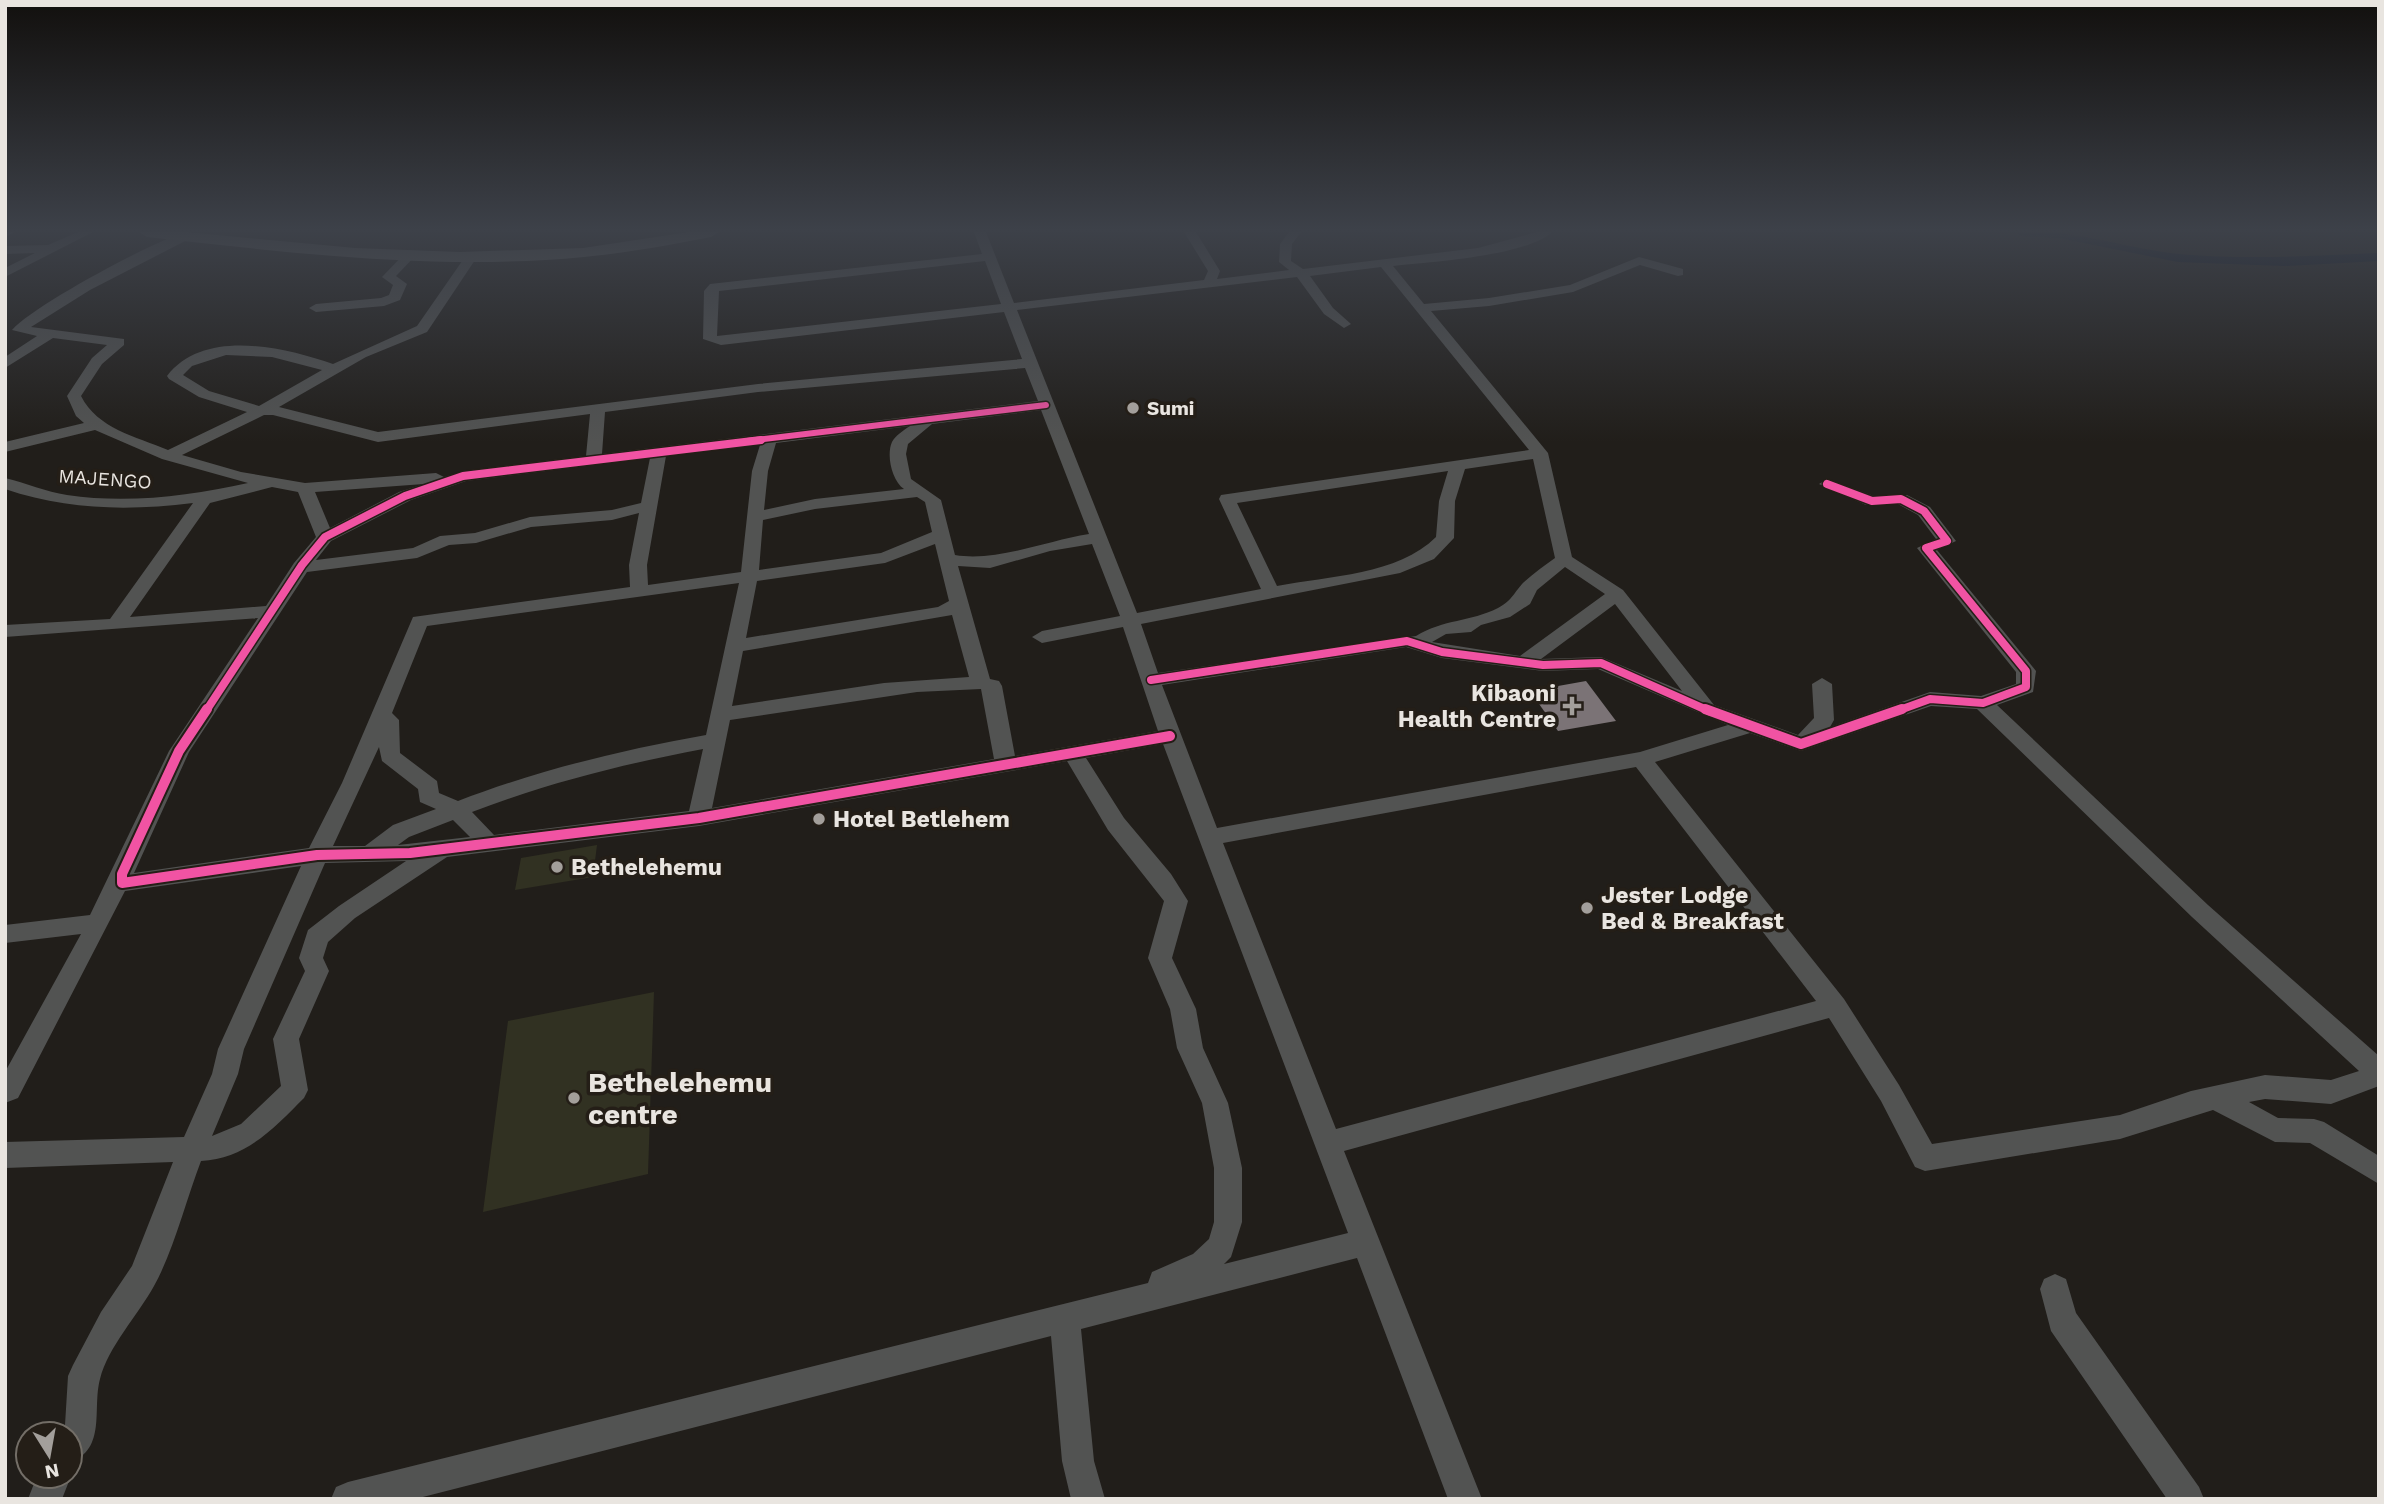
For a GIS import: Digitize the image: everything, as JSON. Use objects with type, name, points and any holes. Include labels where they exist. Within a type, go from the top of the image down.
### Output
[{"type":"street","points":[[12,331],[60,302]]},
{"type":"street","points":[[316,308],[382,302]]},
{"type":"street","points":[[168,456],[261,411],[360,354],[422,329],[440,302]]},
{"type":"street","points":[[711,302],[710,339],[721,341],[1041,302]]},
{"type":"street","points":[[1008,302],[1130,619],[1170,736],[1330,1143],[1465,1499]]},
{"type":"street","points":[[1324,302],[1329,314],[1344,324]]},
{"type":"street","points":[[1416,302],[1540,453],[1564,559],[1617,594],[1707,710]]},
{"type":"street","points":[[1421,308],[1487,302]]},
{"type":"street","points":[[12,331],[119,342],[97,361],[74,396],[84,416],[96,425],[168,456],[239,477],[305,488],[463,476],[1046,405]]},
{"type":"street","points":[[5,364],[48,335]]},
{"type":"street","points":[[270,354],[291,346]]},
{"type":"street","points":[[333,369],[308,359],[244,350],[195,355],[180,367],[174,376],[204,394],[261,411],[273,410],[378,437],[758,388],[1030,363]]},
{"type":"street","points":[[593,461],[598,416],[596,409]]},
{"type":"street","points":[[928,419],[900,442],[898,454],[903,481],[909,489],[933,500],[981,683]]},
{"type":"street","name":"MAJENGO","points":[[5,447],[96,425]]},
{"type":"street","points":[[699,818],[749,578],[760,471],[769,440]]},
{"type":"street","points":[[639,592],[638,565],[659,453]]},
{"type":"street","points":[[1270,592],[1227,499],[1540,453]]},
{"type":"street","points":[[1042,637],[1394,569],[1427,555],[1445,538],[1447,501],[1458,465]]},
{"type":"street","points":[[6,1093],[98,923],[179,751],[300,567],[325,537],[405,496],[463,476]]},
{"type":"street","name":"MAJENGO","points":[[116,624],[204,499],[239,477]]},
{"type":"street","name":"MAJENGO","points":[[5,483],[52,498],[157,504],[204,499],[271,483]]},
{"type":"street","points":[[1407,640],[1442,652],[1543,665],[1601,663],[1707,710],[1801,744],[1930,699],[1983,703],[2025,687],[2026,671],[1926,548],[1947,541],[1924,511],[1901,499],[1872,501],[1828,484]]},
{"type":"street","points":[[305,488],[325,537]]},
{"type":"street","points":[[755,517],[909,489]]},
{"type":"street","points":[[300,567],[417,553],[446,540],[476,538],[530,522],[612,515],[649,506]]},
{"type":"street","points":[[82,1420],[84,1376],[112,1323],[144,1275],[192,1149],[225,1074],[236,1036],[382,716],[420,621],[885,558],[941,535]]},
{"type":"street","points":[[947,559],[983,565],[1010,561],[1047,547],[1098,538]]},
{"type":"street","points":[[1151,680],[1407,640],[1419,642],[1442,628],[1464,628],[1475,621],[1503,613],[1523,600],[1529,587],[1564,559]]},
{"type":"street","points":[[1524,662],[1617,594]]},
{"type":"street","points":[[736,646],[943,612],[958,603]]},
{"type":"street","points":[[5,631],[271,611]]},
{"type":"street","points":[[722,714],[765,711],[889,689],[981,683],[992,686],[1006,765]]},
{"type":"street","points":[[1801,744],[1824,720],[1822,684]]},
{"type":"street","points":[[1641,759],[1835,1006],[1890,1093],[1925,1158],[2120,1127],[2216,1098],[2265,1087],[2331,1092],[2379,1074],[2200,911],[1983,703]]},
{"type":"street","points":[[382,716],[388,720],[389,756],[429,786],[428,797],[457,811],[489,843]]},
{"type":"street","points":[[1210,837],[1641,759],[1749,726]]},
{"type":"street","points":[[122,874],[122,883],[317,855],[442,849],[699,818],[1170,736]]},
{"type":"street","points":[[370,854],[401,831],[521,785],[654,751],[716,740]]},
{"type":"street","points":[[1073,753],[1116,824],[1163,880],[1176,901],[1160,958],[1183,1009],[1190,1048],[1215,1103],[1228,1168],[1228,1222],[1221,1247],[1203,1264],[1163,1282],[1158,1295]]},
{"type":"street","points":[[5,1156],[216,1148],[251,1133],[295,1090],[286,1039],[317,971],[311,958],[317,937],[347,912],[442,849]]},
{"type":"street","points":[[5,934],[98,923]]},
{"type":"street","points":[[1330,1143],[1835,1006]]},
{"type":"street","points":[[2216,1098],[2275,1130],[2314,1131],[2379,1171]]},
{"type":"street","points":[[348,1499],[1367,1242]]},
{"type":"street","points":[[2055,1289],[2062,1320],[2187,1499]]},
{"type":"street","points":[[1065,1318],[1078,1461],[1088,1499]]},
{"type":"green space","name":"Bethelehemu","points":[[597,845],[593,877],[515,890],[521,858]]},
{"type":"green space","name":"Bethelehemu centre","points":[[654,992],[648,1174],[483,1212],[508,1021]]},
{"type":"building","name":"Kibaoni Health Centre","points":[[1586,681],[1616,721],[1558,731],[1530,691]]},
{"type":"cycle path","points":[[1046,405],[463,476],[405,496],[325,537],[302,565],[179,751],[122,874],[122,883],[317,855],[410,853],[699,818],[1170,736]]},
{"type":"cycle path","points":[[1151,680],[1407,641],[1442,652],[1543,665],[1601,663],[1707,710],[1801,744],[1930,699],[1983,703],[2026,687],[2026,671],[1926,548],[1947,541],[1924,511],[1901,499],[1872,501],[1827,484]]},
{"type":"place","name":"Sumi","points":[[1133,408]]},
{"type":"place","name":"Kibaoni Health Centre","points":[[1572,706]]},
{"type":"place","name":"Hotel Betlehem","points":[[819,819]]},
{"type":"place","name":"Bethelehemu","points":[[557,867]]},
{"type":"place","name":"Jester Lodge Bed & Breakfast","points":[[1587,908]]},
{"type":"place","name":"Bethelehemu centre","points":[[574,1098]]}]
